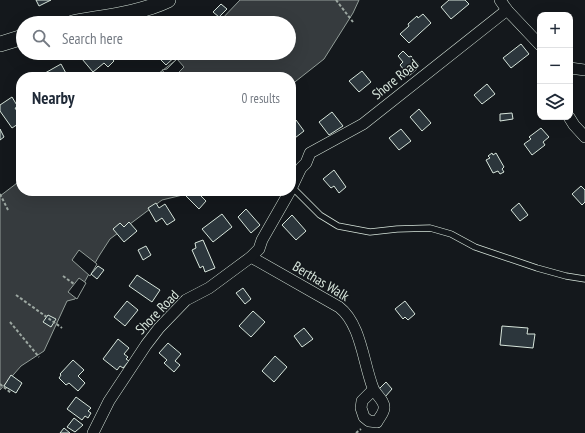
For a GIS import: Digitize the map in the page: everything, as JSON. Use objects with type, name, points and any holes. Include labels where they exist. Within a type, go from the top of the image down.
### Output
[{"type":"main road","points":[[110,16],[131,12],[168,0]]},
{"type":"main road","points":[[0,44],[16,39]]},
{"type":"street","points":[[500,0],[507,10],[537,42]]},
{"type":"street","name":"Shore Road","points":[[296,178],[301,168],[306,163],[310,153],[363,124],[507,10]]},
{"type":"street","points":[[573,68],[585,70]]},
{"type":"street","points":[[572,120],[585,137]]},
{"type":"street","name":"Shore Road","points":[[93,433],[109,401],[158,328],[186,300],[209,288],[251,257],[259,249],[262,240],[287,196]]},
{"type":"street","name":"Berthas Walk","points":[[251,257],[339,307],[346,313],[356,330],[373,390]]},
{"type":"lane","points":[[296,193],[320,215],[338,226],[370,232],[397,228],[430,228],[451,234],[475,246],[537,268],[566,276],[585,279]]},
{"type":"path","points":[[336,0],[353,22]]},
{"type":"path","points":[[0,194],[8,210]]},
{"type":"path","points":[[63,276],[74,284]]},
{"type":"path","points":[[16,295],[62,328]]},
{"type":"path","points":[[10,322],[39,357]]},
{"type":"path","points":[[0,384],[11,393]]},
{"type":"shaded area","points":[[240,0],[359,0],[353,13],[324,59],[296,81],[296,72],[160,72],[176,60],[296,60],[296,16],[225,16]]},
{"type":"shaded area","points":[[16,184],[16,196],[179,196],[162,200],[110,239],[75,299],[67,301],[44,351],[21,366],[0,390],[0,196]]},
{"type":"pier","points":[[176,60],[178,60],[184,67],[179,72],[164,72],[162,70],[167,69]]},
{"type":"pier","points":[[79,250],[97,264],[90,276],[72,260]]},
{"type":"pier","points":[[79,278],[86,283],[77,299],[68,292]]},
{"type":"building","points":[[36,0],[51,0],[39,6]]},
{"type":"building","points":[[449,0],[465,0],[469,4],[451,19],[441,7]]},
{"type":"building","points":[[221,4],[227,9],[220,16],[213,12]]},
{"type":"building","points":[[423,14],[431,23],[409,43],[400,34],[417,16],[418,18]]},
{"type":"building","points":[[521,44],[529,54],[511,68],[503,58]]},
{"type":"building","points":[[403,51],[409,57],[411,56],[420,66],[409,76],[400,65],[403,62],[398,56]]},
{"type":"building","points":[[83,60],[114,61],[108,67],[104,63],[93,72]]},
{"type":"building","points":[[161,60],[171,60],[166,65]]},
{"type":"building","points":[[61,64],[65,72],[47,72]]},
{"type":"building","points":[[362,71],[371,82],[359,92],[349,81]]},
{"type":"building","points":[[487,84],[495,94],[482,104],[474,95]]},
{"type":"building","points":[[12,97],[16,104],[16,125],[12,128],[0,111],[0,105]]},
{"type":"building","points":[[419,109],[431,123],[422,131],[410,117]]},
{"type":"building","points":[[332,112],[343,126],[329,135],[319,122]]},
{"type":"building","points":[[512,113],[513,119],[500,121],[500,114]]},
{"type":"building","points":[[296,120],[304,131],[296,137]]},
{"type":"building","points":[[541,128],[549,137],[543,142],[545,145],[532,155],[524,144],[531,139],[529,137]]},
{"type":"building","points":[[0,129],[4,137],[0,140]]},
{"type":"building","points":[[401,129],[411,141],[399,150],[389,138]]},
{"type":"building","points":[[492,153],[493,155],[496,153],[504,167],[502,169],[504,172],[500,174],[498,171],[493,173],[486,160],[490,158],[488,156]]},
{"type":"building","points":[[334,170],[346,187],[339,193],[334,186],[331,188],[323,179]]},
{"type":"building","points":[[581,186],[585,190],[585,202],[582,205],[572,194]]},
{"type":"building","points":[[186,196],[201,196],[206,201],[199,209]]},
{"type":"building","points":[[156,203],[159,208],[165,204],[175,220],[167,225],[162,218],[156,222],[148,208]]},
{"type":"building","points":[[519,203],[528,215],[520,221],[511,210]]},
{"type":"building","points":[[246,209],[260,225],[251,233],[238,217]]},
{"type":"building","points":[[222,214],[232,227],[213,242],[202,229]]},
{"type":"building","points":[[292,215],[306,231],[296,240],[282,225]]},
{"type":"building","points":[[129,222],[137,231],[124,242],[113,229],[120,223],[124,227]]},
{"type":"building","points":[[203,240],[215,268],[205,272],[203,266],[200,268],[192,250],[196,248],[195,243]]},
{"type":"building","points":[[146,246],[151,255],[143,260],[138,250]]},
{"type":"building","points":[[98,266],[104,270],[97,279],[91,274]]},
{"type":"building","points":[[137,275],[160,290],[152,302],[129,286]]},
{"type":"building","points":[[243,288],[251,299],[245,304],[236,293]]},
{"type":"building","points":[[127,301],[138,310],[125,326],[114,317]]},
{"type":"building","points":[[405,301],[415,314],[408,320],[405,317],[403,319],[395,309]]},
{"type":"building","points":[[253,311],[265,322],[251,337],[239,326]]},
{"type":"building","points":[[48,315],[56,319],[51,327],[43,322]]},
{"type":"building","points":[[502,326],[528,328],[527,334],[535,334],[533,348],[500,345]]},
{"type":"building","points":[[304,328],[313,339],[302,347],[294,336]]},
{"type":"building","points":[[118,339],[129,348],[124,354],[128,357],[126,359],[129,361],[123,368],[120,366],[117,370],[103,359]]},
{"type":"building","points":[[168,343],[181,354],[175,361],[180,365],[174,372],[164,363],[167,360],[159,353]]},
{"type":"building","points":[[275,356],[287,367],[274,382],[262,371]]},
{"type":"building","points":[[73,360],[84,370],[78,376],[85,383],[78,391],[69,383],[66,385],[59,378],[61,375],[60,374]]},
{"type":"building","points":[[11,375],[22,383],[16,393],[4,386]]},
{"type":"building","points":[[386,382],[392,389],[385,397],[378,390]]},
{"type":"building","points":[[76,397],[91,408],[88,411],[91,413],[88,418],[85,416],[82,420],[67,409]]},
{"type":"building","points":[[74,418],[83,425],[75,432],[67,427]]},
{"type":"building","points":[[64,428],[70,433],[60,433]]}]
